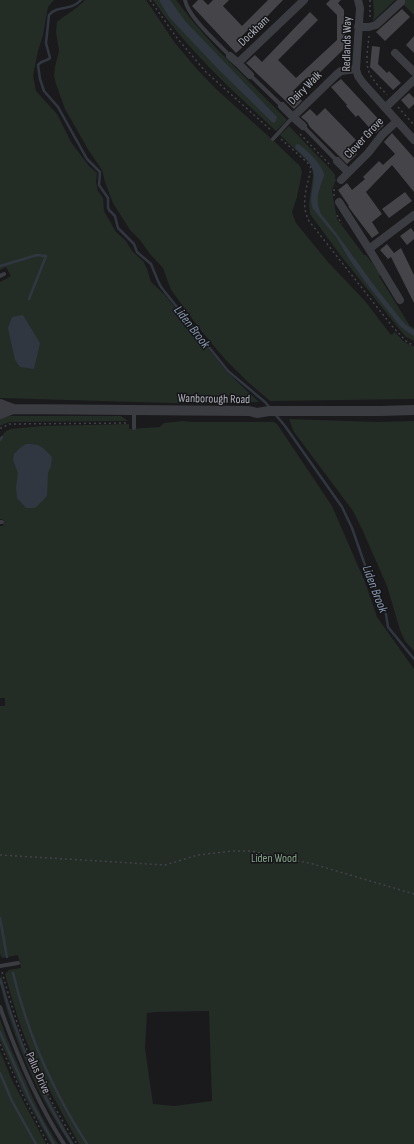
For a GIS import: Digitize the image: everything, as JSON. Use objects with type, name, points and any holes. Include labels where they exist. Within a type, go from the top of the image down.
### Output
[{"type":"street","name":"Dockham","points":[[238,63],[304,0]]},
{"type":"street","name":"Redlands Way","points":[[358,0],[360,8],[356,69],[358,76],[414,140]]},
{"type":"street","points":[[358,27],[369,27],[376,25],[401,2]]},
{"type":"street","points":[[396,53],[414,72]]},
{"type":"street","name":"Dockham","points":[[230,56],[250,75]]},
{"type":"street","name":"Dairy Walk","points":[[291,119],[337,74],[346,70],[356,69]]},
{"type":"street","points":[[385,108],[414,80]]},
{"type":"street","name":"Dairy Walk","points":[[282,106],[291,119],[303,126]]},
{"type":"street","name":"Clover Grove","points":[[341,180],[368,153],[382,135],[397,121]]},
{"type":"street","name":"Clover Grove","points":[[333,163],[348,172]]},
{"type":"street","points":[[339,202],[362,236],[400,300]]},
{"type":"street","points":[[369,249],[414,215]]},
{"type":"street","name":"Wanborough Road","points":[[0,404],[13,409],[248,411],[263,413],[269,411],[414,410]]},
{"type":"street","name":"Wanborough Road","points":[[0,414],[13,409]]},
{"type":"lane","name":"Dockham","points":[[185,0],[188,9],[230,56]]},
{"type":"lane","name":"Dockham","points":[[250,75],[268,92]]},
{"type":"lane","name":"Dairy Walk","points":[[268,92],[282,106]]},
{"type":"lane","points":[[273,139],[291,119]]},
{"type":"lane","name":"Dairy Walk","points":[[303,126],[318,142]]},
{"type":"lane","name":"Clover Grove","points":[[318,142],[333,163]]},
{"type":"lane","points":[[134,410],[134,428]]},
{"type":"lane","points":[[0,966],[18,963]]},
{"type":"lane","name":"Palus Drive","points":[[0,1007],[36,1096],[64,1144]]},
{"type":"path","points":[[150,0],[177,38],[206,72],[310,165],[311,169],[304,202],[306,216],[392,326],[406,341],[414,346]]},
{"type":"path","points":[[370,0],[368,70],[373,79],[414,125]]},
{"type":"path","points":[[291,119],[333,163]]},
{"type":"path","points":[[1,429],[9,424],[134,422]]},
{"type":"path","points":[[0,855],[165,865],[198,855],[233,851],[251,851],[313,864],[414,894]]},
{"type":"path","points":[[0,966],[21,1034],[59,1114],[77,1144]]},
{"type":"path","points":[[0,1044],[22,1094],[48,1144]]},
{"type":"green space","points":[[0,0],[54,0],[48,7],[33,76],[36,91],[57,114],[71,142],[89,166],[97,173],[96,182],[98,191],[103,198],[104,211],[116,232],[126,241],[132,251],[143,261],[151,282],[165,295],[227,372],[259,402],[203,404],[0,398],[0,282],[11,276],[6,267],[0,270]]},
{"type":"green space","points":[[85,0],[146,0],[175,43],[196,68],[216,89],[300,166],[302,172],[297,197],[292,212],[296,223],[328,262],[365,301],[391,335],[395,332],[403,341],[414,347],[414,399],[270,401],[224,358],[199,328],[171,290],[163,268],[130,230],[113,203],[102,170],[89,151],[65,109],[56,84],[54,76],[59,51],[56,32],[57,22]]},
{"type":"green space","points":[[153,0],[176,0],[216,48],[287,120],[276,131],[195,53]]},
{"type":"green space","points":[[373,0],[395,0],[373,21]]},
{"type":"green space","points":[[401,0],[414,0],[414,15],[404,5]]},
{"type":"green space","points":[[289,126],[334,173],[336,180],[332,191],[337,219],[364,255],[366,255],[381,274],[379,276],[410,326],[414,328],[414,341],[406,337],[400,330],[341,256],[310,214],[309,204],[313,175],[312,167],[280,135]]},
{"type":"green space","points":[[9,416],[121,416],[128,421],[9,422],[0,426],[0,419]]},
{"type":"green space","points":[[289,419],[377,422],[414,421],[414,651],[405,641],[400,630],[387,586],[353,511],[294,432]]},
{"type":"green space","name":"Liden Wood","points":[[183,421],[274,422],[277,424],[332,506],[365,582],[377,617],[414,669],[414,1144],[79,1144],[44,1079],[22,1030],[5,974],[9,970],[21,968],[18,955],[2,958],[0,954],[0,706],[5,706],[5,698],[0,698],[0,526],[3,526],[4,520],[0,519],[0,438],[6,431],[11,429],[41,426],[129,424],[129,429],[160,427],[164,423]],"holes":[[[209,1011],[212,1101],[174,1106],[153,1104],[145,1048],[147,1013]]]},
{"type":"green space","points":[[1,974],[13,1017],[22,1042],[46,1094],[74,1144],[70,1144],[50,1112],[25,1060],[6,1007],[1,986]]},
{"type":"green space","points":[[0,1019],[33,1098],[58,1144],[51,1144],[25,1097],[0,1040]]},
{"type":"green space","points":[[0,1051],[12,1080],[46,1144],[0,1144]]},
{"type":"shaded area","points":[[159,0],[170,0],[185,21],[277,117],[274,123],[218,69],[169,17]]},
{"type":"shaded area","points":[[298,144],[314,158],[323,171],[324,176],[318,196],[318,206],[321,214],[397,314],[406,325],[414,330],[414,336],[400,326],[349,259],[337,238],[313,209],[311,199],[314,173],[309,162],[295,148]]},
{"type":"shaded area","points":[[23,315],[40,343],[34,369],[20,367],[15,360],[8,328],[12,317]]},
{"type":"shaded area","points":[[26,444],[35,444],[40,446],[52,457],[51,466],[48,473],[47,496],[35,508],[26,508],[17,498],[16,487],[18,473],[13,460],[14,454]]},
{"type":"building","points":[[198,0],[203,0],[208,5],[213,0],[229,0],[223,6],[242,26],[268,0],[283,0],[252,32],[249,29],[239,39],[245,45],[236,53],[192,6]]},
{"type":"building","points":[[330,0],[341,0],[338,3],[344,10],[346,47],[310,82],[306,78],[293,91],[302,101],[294,109],[246,63],[255,55],[262,62],[310,12],[318,20],[278,60],[296,78],[337,40],[337,15],[326,4]]},
{"type":"building","points":[[402,9],[410,17],[385,41],[376,32]]},
{"type":"building","points":[[414,36],[414,53],[406,45]]},
{"type":"building","points":[[372,46],[380,47],[378,64],[387,73],[389,71],[401,83],[393,90],[370,67]]},
{"type":"building","points":[[341,79],[384,125],[376,133],[374,133],[358,115],[356,117],[331,87]]},
{"type":"building","points":[[409,93],[414,98],[414,104],[409,109],[401,100]]},
{"type":"building","points":[[325,108],[356,140],[349,147],[357,154],[347,164],[301,117],[310,109],[317,116]]},
{"type":"building","points":[[392,133],[414,158],[414,192],[392,165],[366,192],[382,214],[372,222],[379,233],[372,238],[338,190],[347,183],[352,190],[365,179],[363,177],[379,161],[383,165],[395,154],[384,142]]},
{"type":"building","points":[[405,192],[412,201],[389,218],[382,209]]},
{"type":"building","points":[[411,228],[414,232],[414,239],[407,245],[400,236]]},
{"type":"building","points":[[387,244],[394,253],[401,248],[414,275],[414,303],[391,257],[388,259],[380,250]]},
{"type":"waterway","name":"Liden Brook","points":[[81,0],[73,6],[57,10],[49,15],[46,43],[50,58],[38,65],[44,91],[58,107],[87,159],[100,172],[99,185],[108,198],[108,207],[115,216],[118,228],[134,244],[137,252],[151,264],[161,287],[228,371],[265,402],[271,409]]},
{"type":"waterway","points":[[0,266],[37,255],[46,256],[29,299]]},
{"type":"waterway","name":"Liden Brook","points":[[275,414],[342,507],[352,528],[366,568],[385,608],[388,627],[414,659]]},
{"type":"waterway","points":[[0,918],[7,957]]},
{"type":"waterway","points":[[13,973],[26,1018],[42,1062],[74,1124],[87,1144]]},
{"type":"waterway","points":[[0,979],[30,1064],[49,1105],[72,1144]]},
{"type":"waterway","points":[[0,1032],[31,1102],[54,1144]]},
{"type":"waterway","points":[[0,1073],[12,1101],[36,1144]]}]
